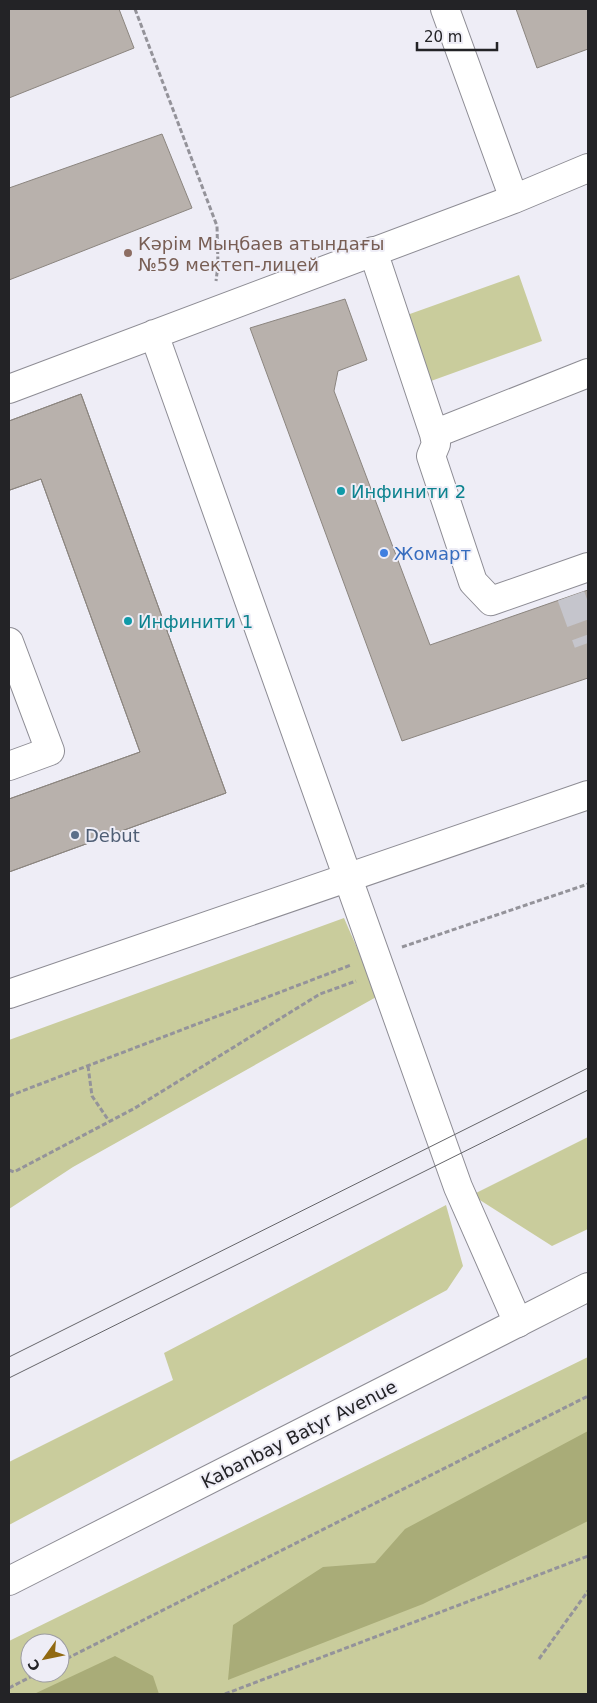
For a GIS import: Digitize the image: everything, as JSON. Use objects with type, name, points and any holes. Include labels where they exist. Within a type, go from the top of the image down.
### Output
[{"type":"main road","points":[[445,9],[514,199]]},
{"type":"main road","points":[[9,389],[514,199],[588,168]]},
{"type":"main road","points":[[373,251],[434,434],[436,444],[431,456],[473,582],[490,601],[574,580]]},
{"type":"main road","points":[[154,334],[458,1187],[518,1323]]},
{"type":"main road","points":[[434,434],[588,373]]},
{"type":"main road","points":[[9,642],[50,751],[9,766]]},
{"type":"main road","points":[[9,994],[588,795]]},
{"type":"main road","name":"Kabanbay Batyr Avenue","points":[[9,1580],[588,1287]]},
{"type":"path","points":[[135,9],[217,226],[218,265],[212,312]]},
{"type":"path","points":[[9,1096],[88,1066],[380,964],[588,884]]},
{"type":"path","points":[[9,1170],[14,1172],[135,1108],[320,994],[380,964]]},
{"type":"path","points":[[88,1066],[92,1096],[109,1121]]},
{"type":"path","points":[[70,1657],[588,1396]]},
{"type":"path","points":[[225,1694],[588,1556]]},
{"type":"path","points":[[540,1659],[588,1591]]},
{"type":"green space","points":[[519,275],[542,341],[431,381],[407,315]]},
{"type":"green space","points":[[344,918],[378,996],[73,1167],[9,1209],[9,1040]]},
{"type":"green space","points":[[588,1137],[588,1229],[552,1246],[472,1195]]},
{"type":"green space","points":[[446,1205],[463,1266],[447,1290],[9,1525],[9,1462],[173,1380],[164,1353]]},
{"type":"green space","points":[[588,1357],[588,1694],[9,1694],[9,1641],[20,1636],[20,1683],[70,1683],[70,1633],[25,1633]]},
{"type":"green space","points":[[588,1431],[588,1521],[423,1604],[228,1680],[233,1625],[323,1567],[375,1563],[405,1529]]},
{"type":"green space","points":[[115,1656],[153,1676],[159,1694],[34,1694],[57,1683],[70,1683],[70,1677]]},
{"type":"building","points":[[9,9],[119,9],[134,48],[9,98]]},
{"type":"building","points":[[516,9],[588,9],[588,49],[537,68]]},
{"type":"building","points":[[162,134],[192,208],[9,280],[9,188]]},
{"type":"building","name":"Инфинити 2","points":[[345,299],[367,360],[338,371],[334,391],[430,645],[588,590],[588,678],[402,741],[250,328]]},
{"type":"building","name":"Инфинити 1","points":[[81,394],[226,793],[9,872],[9,799],[140,752],[41,479],[10,490],[9,488],[9,421]]},
{"type":"building","name":"Инфинити 1","points":[[81,394],[226,793],[9,872],[9,799],[140,752],[41,479],[10,490],[9,488],[9,421]]},
{"type":"tunnel","points":[[571,596],[588,643]]},
{"type":"tram line","points":[[9,1357],[588,1068]]},
{"type":"tram line","points":[[9,1378],[588,1090]]},
{"type":"place","name":"Кәрім Мыңбаев атындағы №59 мектеп-лицей","points":[[128,253]]},
{"type":"place","name":"Инфинити 2","points":[[341,491]]},
{"type":"place","name":"Жомарт","points":[[384,553]]},
{"type":"place","name":"Инфинити 1","points":[[128,621]]},
{"type":"place","name":"Debut","points":[[75,835]]}]
